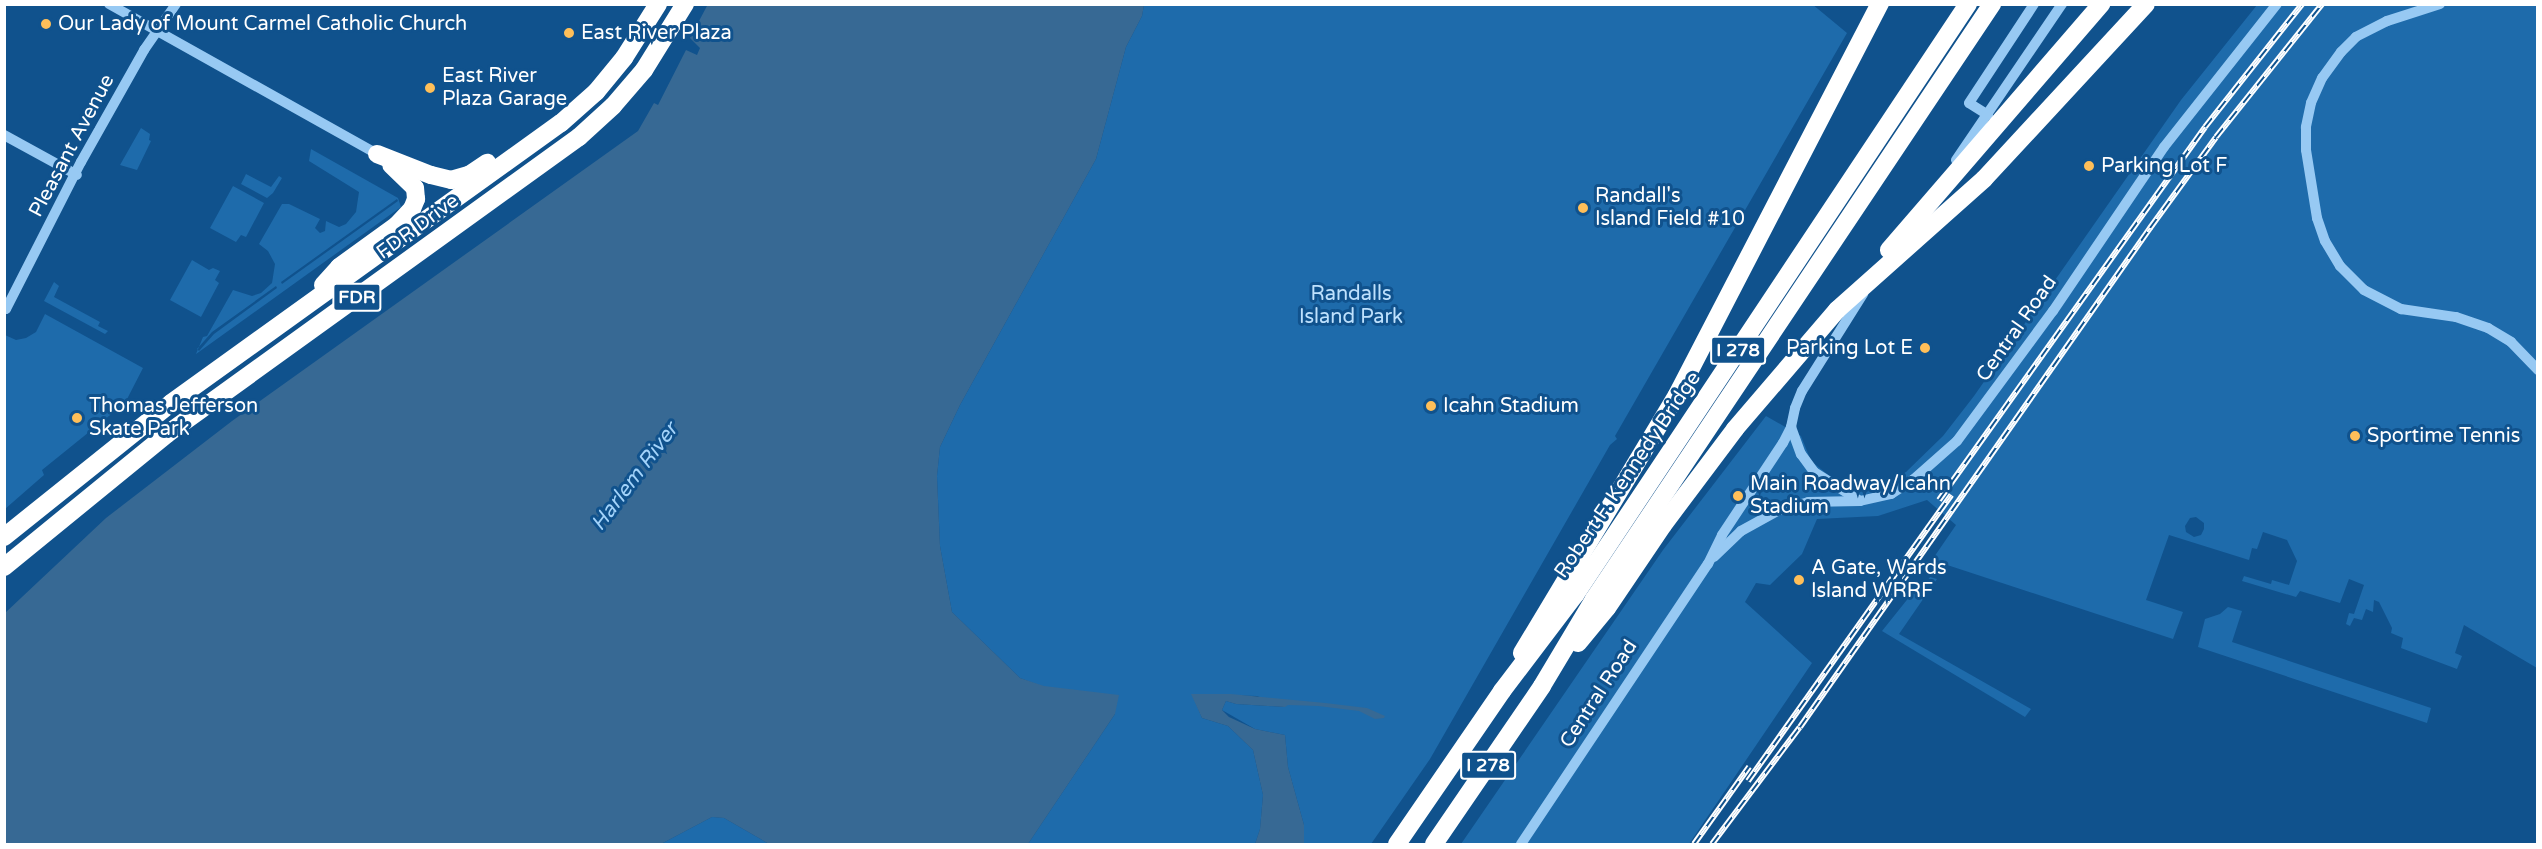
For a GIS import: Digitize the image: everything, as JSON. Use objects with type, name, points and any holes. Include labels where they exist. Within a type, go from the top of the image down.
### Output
[{"type":"highway","name":"FDR Drive","points":[[4,537],[162,410],[561,123],[596,92],[624,58],[658,4]]},
{"type":"highway","name":"FDR Drive","points":[[4,567],[167,434],[579,137],[628,89],[657,51],[685,4]]},
{"type":"highway","points":[[1502,692],[1536,627],[1586,549],[1677,395],[1880,4]]},
{"type":"highway","name":"Robert F. Kennedy Bridge","points":[[1397,844],[1502,692],[1575,595],[1968,4]]},
{"type":"highway","name":"Robert F. Kennedy Bridge","points":[[1434,844],[1542,686],[1594,600],[1992,4]]},
{"type":"highway","points":[[1542,686],[1607,608],[1664,525],[1735,429],[2102,4]]},
{"type":"highway","points":[[1837,310],[1984,178],[2146,4]]},
{"type":"highway","points":[[377,154],[441,178],[461,178],[479,168],[547,119],[624,58]]},
{"type":"highway","points":[[302,309],[339,267],[397,225],[414,204],[416,193],[413,184],[377,154]]},
{"type":"street","points":[[109,4],[377,154]]},
{"type":"street","name":"Pleasant Avenue","points":[[5,309],[77,175],[81,162],[144,50],[176,4]]},
{"type":"street","points":[[1988,115],[1970,103],[2034,4]]},
{"type":"street","name":"Central Road","points":[[1521,844],[1708,564],[1722,535],[1791,428],[1795,408],[1802,391],[1858,301],[1988,115],[2061,4]]},
{"type":"street","name":"Central Road","points":[[1708,564],[1733,537],[1764,516],[1808,502],[1860,501],[1891,494],[1902,488],[1957,441],[2053,311],[2164,147],[2277,4]]},
{"type":"street","points":[[2440,4],[2386,21],[2363,33],[2341,52],[2322,78],[2311,103],[2306,127],[2317,218],[2325,241],[2340,266],[2364,290],[2401,309],[2456,317],[2488,328],[2511,342],[2538,370]]},
{"type":"street","points":[[4,135],[77,175]]},
{"type":"street","points":[[1791,428],[1801,454],[1814,472],[1860,501]]},
{"type":"green space","name":"Randalls Island Park","points":[[1812,4],[1847,33],[1615,436],[1617,439],[1610,445],[1430,759],[1371,844],[1304,844],[1304,825],[1288,767],[1285,735],[1255,729],[1222,710],[1226,701],[1236,704],[1285,707],[1257,696],[1192,694],[1202,718],[1228,726],[1253,750],[1263,795],[1260,829],[1255,844],[1028,844],[1115,714],[1020,678],[952,612],[940,546],[937,476],[940,447],[960,405],[1096,159],[1126,47],[1142,16],[1144,5]]},
{"type":"green space","points":[[2257,5],[2537,5],[2537,668],[2464,625],[2455,653],[2462,656],[2457,669],[2401,648],[2403,638],[2391,633],[2392,628],[2379,602],[2374,600],[2373,612],[2366,609],[2362,620],[2354,618],[2350,626],[2346,624],[2349,613],[2354,614],[2364,585],[2349,579],[2340,603],[2300,591],[2296,597],[2242,581],[2244,576],[2271,584],[2272,580],[2289,585],[2297,561],[2287,540],[2263,532],[2257,549],[2252,548],[2249,560],[2169,535],[2146,600],[2183,612],[2173,639],[1932,560],[1956,525],[1927,500],[1878,516],[1817,519],[1802,554],[1770,585],[1756,583],[1745,602],[1812,663],[1689,844],[1461,844],[1663,550],[1766,416],[1801,436],[1811,461],[1837,482],[1852,487],[1879,487],[1906,472],[1943,436],[1974,396],[2181,100]],"holes":[[[2196,517],[2204,523],[2201,535],[2194,537],[2186,532],[2185,526],[2190,518]]]},
{"type":"green space","points":[[141,128],[150,134],[149,140],[151,141],[137,170],[120,165]]},
{"type":"green space","points":[[311,149],[398,198],[401,207],[196,354],[214,334],[277,288],[276,286],[212,332],[199,347],[233,290],[252,296],[261,293],[272,283],[275,264],[268,251],[259,244],[282,204],[289,204],[320,219],[315,228],[320,233],[325,231],[326,221],[339,227],[346,224],[356,212],[359,192],[309,161]],"holes":[[[397,199],[398,201],[282,284],[281,282]]]},
{"type":"green space","points":[[246,174],[271,187],[279,176],[282,178],[267,198],[241,184]]},
{"type":"green space","points":[[233,186],[264,203],[246,237],[241,235],[236,242],[210,228]]},
{"type":"green space","points":[[192,260],[209,270],[213,268],[220,271],[215,280],[219,283],[201,317],[170,300]]},
{"type":"green space","points":[[54,282],[59,286],[54,297],[100,322],[98,326],[108,331],[105,334],[44,301]]},
{"type":"green space","points":[[45,314],[143,368],[125,403],[42,470],[44,475],[5,509],[5,335],[16,340],[26,338],[36,332]]},
{"type":"green space","points":[[1930,577],[1937,579],[1899,634],[2031,709],[2025,717],[1882,631],[1914,591],[1919,592]]},
{"type":"green space","points":[[2228,607],[2242,611],[2232,642],[2431,708],[2427,723],[2198,647],[2205,619],[2220,614]]},
{"type":"green space","points":[[712,817],[724,818],[769,844],[661,844]]},
{"type":"water","name":"Harlem River","points":[[708,4],[1144,5],[1142,16],[1126,47],[1096,159],[960,405],[940,447],[937,476],[940,546],[952,612],[1020,678],[1044,686],[1119,695],[1115,714],[1028,844],[769,844],[724,818],[712,817],[661,844],[5,844],[5,613],[106,518],[232,421],[638,131],[654,103],[658,105],[686,50],[697,55],[700,48],[690,38]]},
{"type":"water","points":[[1191,694],[1231,694],[1325,703],[1367,708],[1385,716],[1375,719],[1359,711],[1318,706],[1288,705],[1285,707],[1236,704],[1226,701],[1222,710],[1229,717],[1255,729],[1285,735],[1288,767],[1304,825],[1304,844],[1255,844],[1260,829],[1263,795],[1253,750],[1228,726],[1202,718]]},
{"type":"railway","points":[[1939,500],[2205,127],[2302,4]]},
{"type":"railway","points":[[1712,844],[1800,727],[2216,137],[2322,4]]},
{"type":"railway","points":[[1748,781],[1951,495]]},
{"type":"railway","points":[[1694,844],[1749,767]]},
{"type":"place","name":"Our Lady of Mount Carmel Catholic Church","points":[[46,24]]},
{"type":"place","name":"East River Plaza","points":[[569,33]]},
{"type":"place","name":"East River Plaza Garage","points":[[430,88]]},
{"type":"place","name":"Parking Lot F","points":[[2089,166]]},
{"type":"place","name":"Randall's Island Field #10","points":[[1583,208]]},
{"type":"place","name":"Parking Lot E","points":[[1925,348]]},
{"type":"place","name":"Icahn Stadium","points":[[1431,406]]},
{"type":"place","name":"Thomas Jefferson Skate Park","points":[[77,418]]},
{"type":"place","name":"Sportime Tennis","points":[[2355,436]]},
{"type":"place","name":"Main Roadway/Icahn Stadium","points":[[1738,496]]},
{"type":"place","name":"A Gate, Wards Island WRRF","points":[[1799,580]]}]
